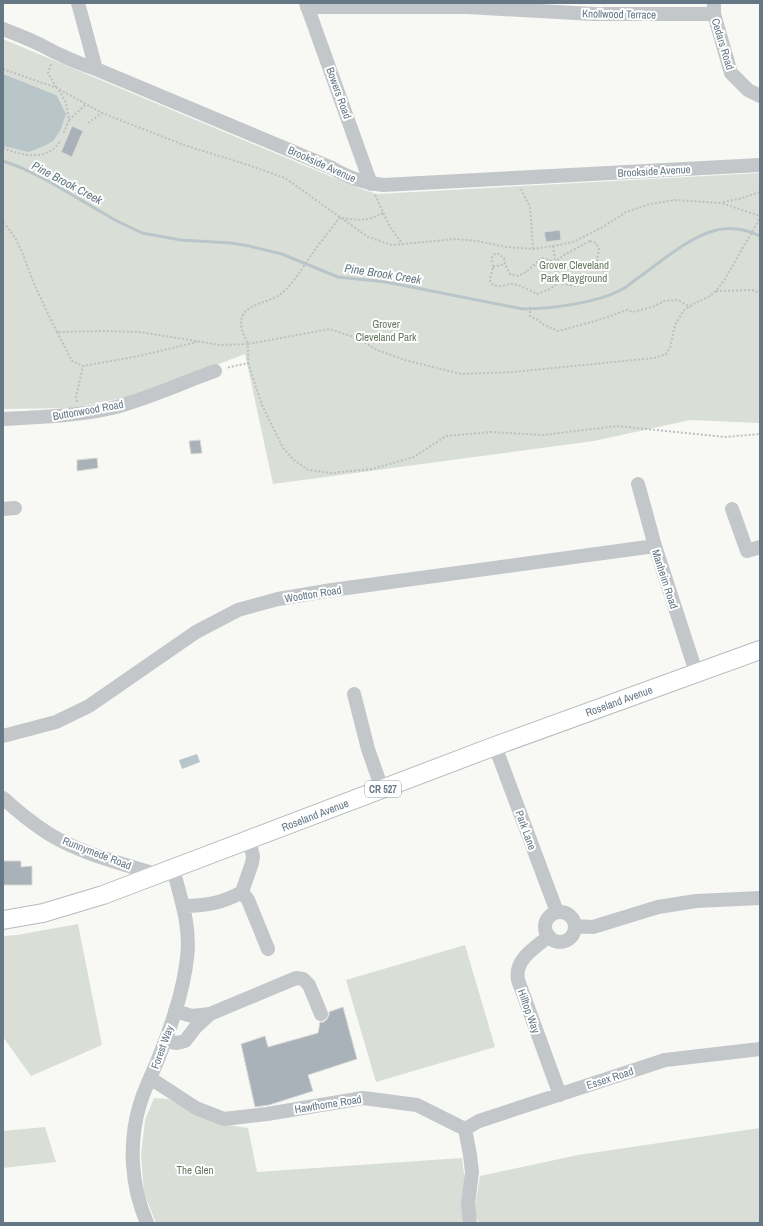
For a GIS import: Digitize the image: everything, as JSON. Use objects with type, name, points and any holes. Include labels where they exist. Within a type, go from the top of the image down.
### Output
[{"type":"main road","name":"Roseland Avenue","points":[[3,920],[43,913],[103,895],[495,746],[760,650]]},
{"type":"street","points":[[78,3],[96,69]]},
{"type":"street","name":"Knollwood Terrace","points":[[307,5],[467,5],[594,14],[714,9]]},
{"type":"street","name":"Bowers Road","points":[[307,5],[373,189]]},
{"type":"street","name":"Cedars Road","points":[[714,9],[731,73],[748,90],[760,96]]},
{"type":"street","name":"Brookside Avenue","points":[[3,29],[72,61],[96,69],[332,168],[373,189],[383,185],[760,165]]},
{"type":"street","name":"Buttonwood Road","points":[[3,419],[79,413],[111,408],[215,371]]},
{"type":"street","name":"Manheim Road","points":[[638,484],[655,546],[696,672]]},
{"type":"street","points":[[732,509],[747,551],[760,547]]},
{"type":"street","name":"Wootton Road","points":[[3,736],[56,722],[89,706],[196,632],[238,610],[278,599],[332,590],[655,546]]},
{"type":"street","points":[[354,694],[368,749],[382,790]]},
{"type":"street","name":"Park Lane","points":[[495,746],[557,912]]},
{"type":"street","name":"Runnymede Road","points":[[3,798],[32,823],[67,843],[105,859],[164,872]]},
{"type":"street","points":[[183,906],[203,906],[229,900],[242,892],[252,863],[249,840]]},
{"type":"street","name":"Forest Way","points":[[146,1223],[139,1203],[133,1173],[133,1143],[140,1105],[175,1011],[188,958],[188,932],[183,906],[164,872]]},
{"type":"street","points":[[242,892],[248,900],[268,949]]},
{"type":"street","points":[[575,926],[593,928],[658,907],[696,901],[760,898]]},
{"type":"street","points":[[564,912],[573,920],[575,926],[571,937],[566,941],[560,942],[549,936],[545,925],[547,919],[552,914],[564,912]]},
{"type":"street","name":"Hilltop Way","points":[[549,936],[525,957],[518,968],[517,974],[560,1095]]},
{"type":"street","points":[[175,1011],[192,1016],[210,1014],[296,978],[303,979],[309,985],[321,1014]]},
{"type":"street","points":[[165,1041],[177,1043],[185,1042],[195,1028],[210,1014]]},
{"type":"street","name":"Essex Road","points":[[465,1129],[479,1121],[665,1060],[760,1049]]},
{"type":"street","name":"Hawthorne Road","points":[[150,1078],[196,1108],[224,1119],[267,1114],[363,1098],[417,1105],[465,1129]]},
{"type":"street","points":[[465,1129],[472,1172],[468,1204],[470,1223]]},
{"type":"path","points":[[54,53],[48,73],[66,102],[69,120]]},
{"type":"path","points":[[63,135],[69,120],[86,104]]},
{"type":"path","points":[[88,123],[102,112]]},
{"type":"path","points":[[3,148],[28,156],[45,153],[57,146],[61,140]]},
{"type":"path","points":[[373,189],[383,213],[403,245]]},
{"type":"path","points":[[522,190],[530,207],[533,249]]},
{"type":"path","points":[[721,203],[760,192]]},
{"type":"path","points":[[383,213],[371,219],[358,220],[340,218],[311,255],[303,269],[282,294],[271,300],[253,306],[243,314],[241,329],[248,344],[248,363],[262,405],[283,448],[294,460],[308,470],[331,473],[372,469],[414,456],[446,436],[491,432],[543,435],[617,426],[725,437],[760,434]]},
{"type":"path","points":[[58,332],[140,332],[221,345],[248,344],[330,330],[359,339],[377,350],[405,360],[461,374],[513,372],[654,358],[666,354],[670,348],[675,325],[684,310],[708,297],[726,279],[760,218]]},
{"type":"path","points":[[3,223],[7,226],[16,242],[36,288],[72,361],[83,366],[139,356],[199,341]]},
{"type":"path","points":[[590,242],[596,243],[599,249],[597,260],[604,267],[604,275],[598,279],[575,286],[558,283],[550,289],[537,294],[510,284],[499,287],[493,284],[490,278],[493,267],[492,257],[495,254],[499,254],[504,258],[510,274],[518,276],[526,272],[542,258],[555,262],[564,255],[590,242]]},
{"type":"path","points":[[553,246],[558,283]]},
{"type":"path","points":[[493,267],[505,264]]},
{"type":"path","points":[[716,290],[752,290],[760,293]]},
{"type":"path","points":[[530,307],[530,316],[542,324],[558,331],[599,320],[627,310],[632,312],[655,306],[664,301],[678,300],[690,307]]},
{"type":"path","points":[[215,371],[248,363]]},
{"type":"path","points":[[79,413],[76,397],[83,366]]},
{"type":"green space","name":"Grover Cleveland Park","points":[[3,39],[358,188],[377,194],[760,173],[760,423],[690,420],[594,441],[273,484],[245,354],[138,395],[71,408],[3,409]]},
{"type":"green space","points":[[78,924],[102,1045],[31,1076],[3,1037],[3,936],[17,935]]},
{"type":"green space","points":[[465,945],[495,1047],[376,1082],[346,980]]},
{"type":"green space","name":"The Glen","points":[[154,1098],[168,1099],[222,1124],[248,1128],[257,1172],[462,1158],[465,1181],[466,1223],[156,1223],[144,1193],[141,1156],[145,1120]]},
{"type":"green space","points":[[45,1127],[56,1162],[3,1168],[3,1131]]},
{"type":"green space","points":[[760,1128],[760,1223],[479,1223],[474,1212],[480,1176],[578,1155]]},
{"type":"shaded area","points":[[3,74],[57,96],[66,114],[61,129],[53,141],[29,152],[3,146]]},
{"type":"shaded area","points":[[197,754],[200,762],[182,769],[179,760]]},
{"type":"building","points":[[72,126],[83,131],[72,157],[61,152]]},
{"type":"building","points":[[560,230],[561,240],[546,242],[544,232]]},
{"type":"building","points":[[200,440],[202,453],[191,454],[189,441]]},
{"type":"building","points":[[97,458],[98,468],[77,471],[77,460]]},
{"type":"building","points":[[3,861],[21,861],[21,867],[32,866],[32,885],[3,885]]},
{"type":"building","points":[[343,1007],[357,1059],[308,1075],[313,1091],[269,1105],[255,1107],[241,1044],[265,1036],[268,1047],[318,1033],[320,1022],[324,1022],[327,1019],[329,1012]]},
{"type":"waterway","name":"Pine Brook Creek","points":[[3,161],[22,168],[50,182],[115,220],[142,233],[181,240],[231,243],[249,246],[282,254],[338,277],[386,282],[523,309],[546,308],[586,302],[611,295],[621,290],[683,245],[693,239],[719,229],[737,229],[760,236]]},
{"type":"park label","name":"Grover Cleveland Park Playground","points":[[574,271]]}]
